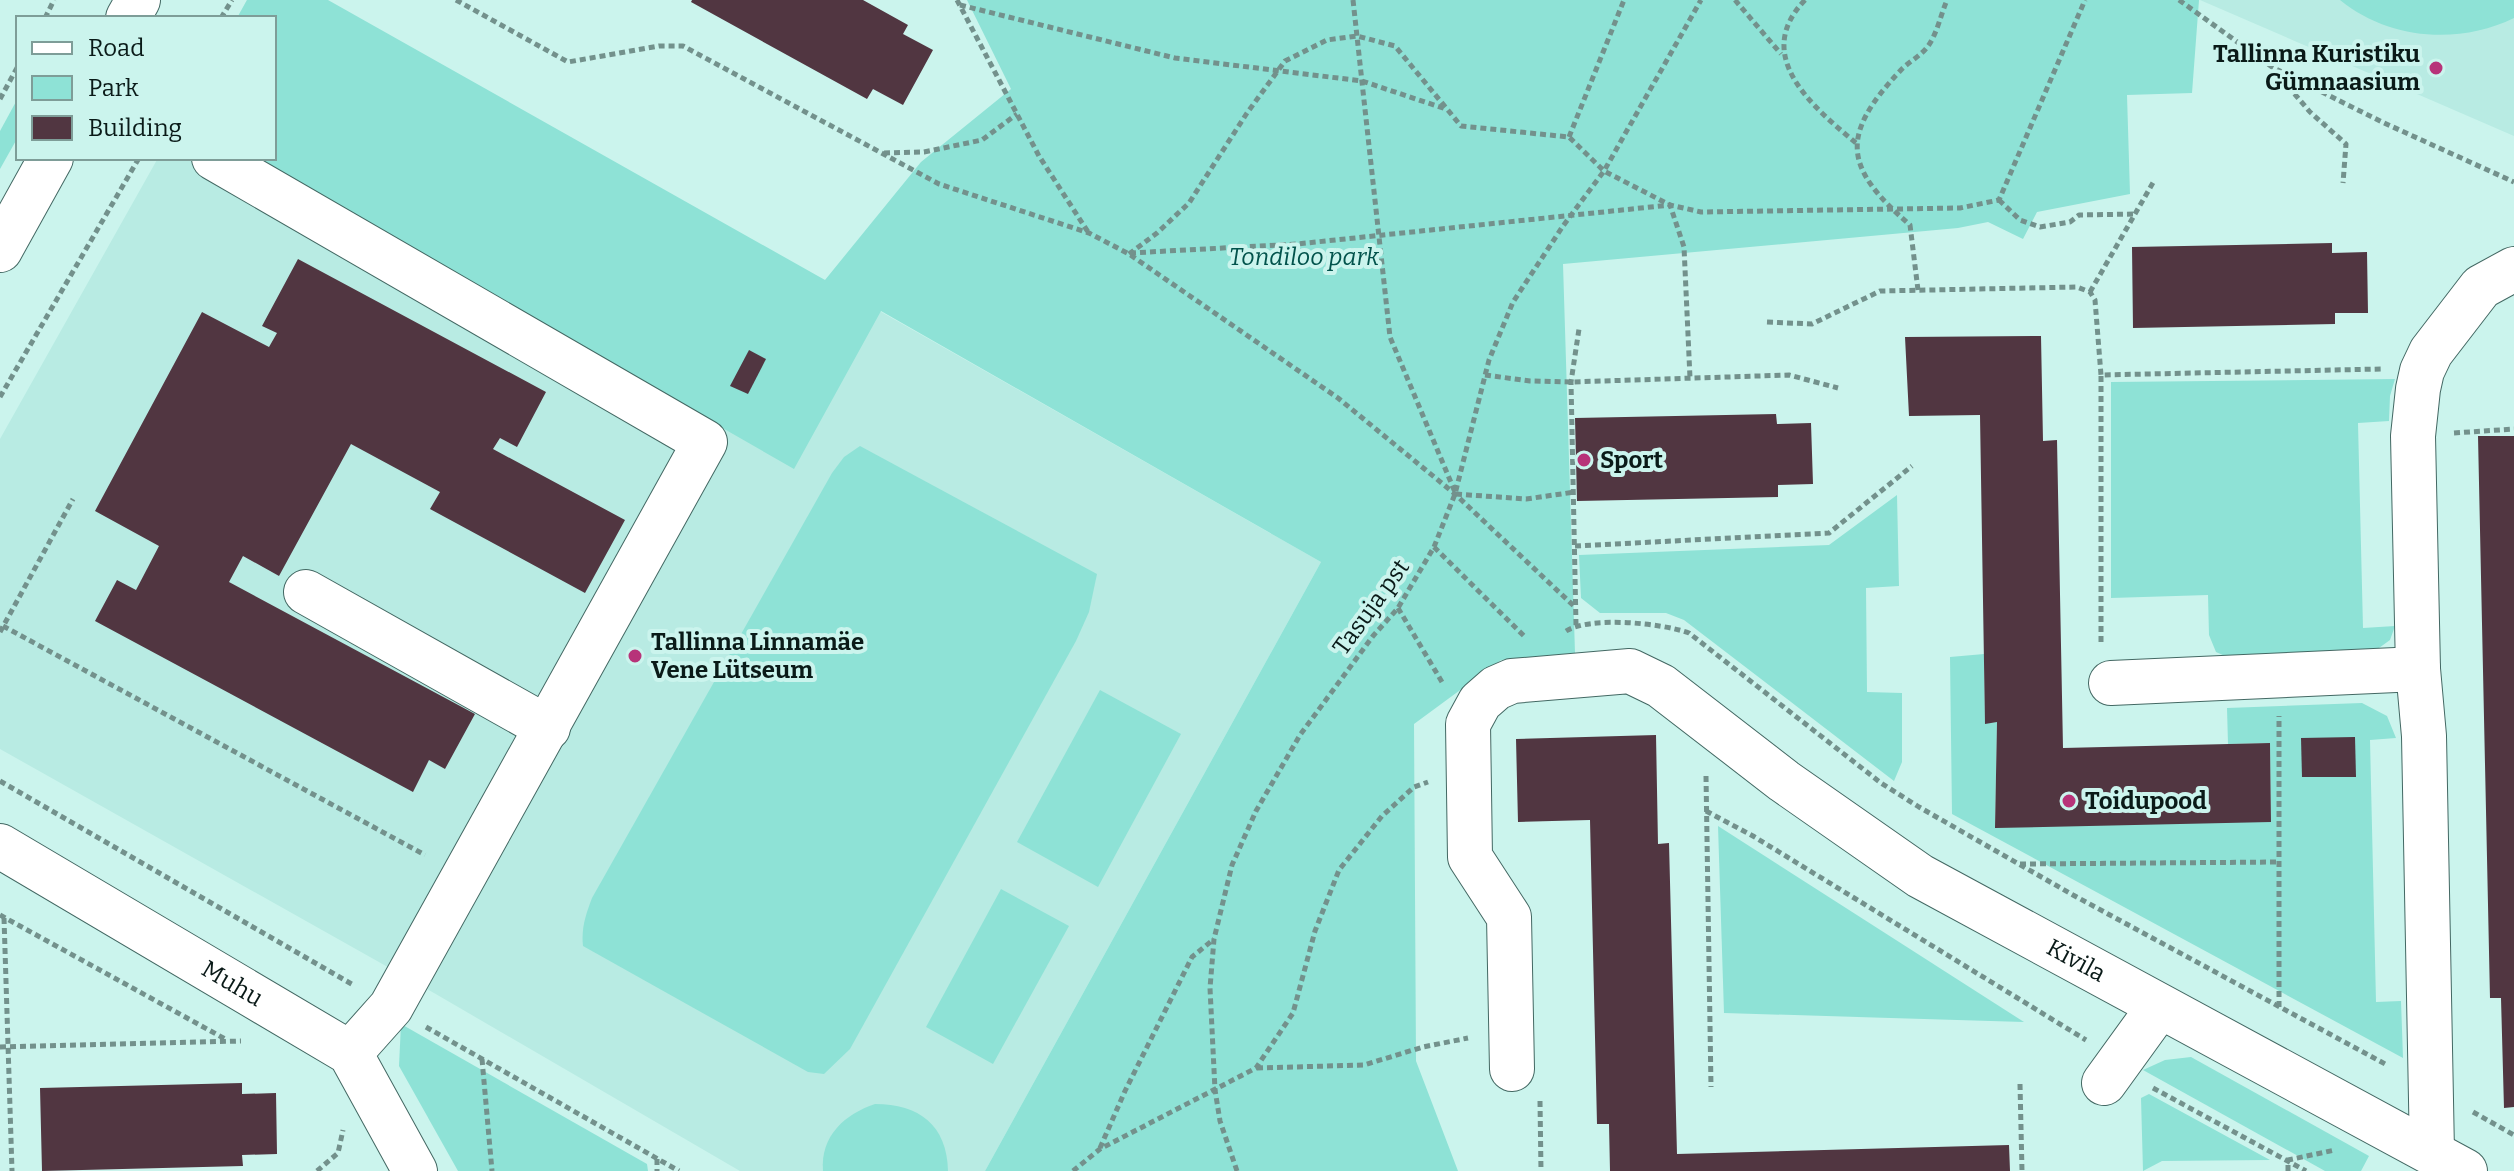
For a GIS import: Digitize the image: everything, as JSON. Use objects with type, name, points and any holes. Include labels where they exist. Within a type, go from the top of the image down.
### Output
[{"type":"street","points":[[0,250],[50,160]]},
{"type":"street","points":[[217,160],[705,442],[391,1007],[350,1053],[399,1166]]},
{"type":"street","points":[[2448,1162],[2431,1089],[2424,736],[2418,669],[2413,436],[2422,371],[2431,352],[2481,287],[2514,269]]},
{"type":"street","points":[[306,592],[548,728]]},
{"type":"street","name":"Kivila","points":[[1468,724],[1480,702],[1496,688],[1562,656],[1630,671],[1661,686],[1705,722],[1920,876],[2448,1162]]},
{"type":"street","points":[[2111,683],[2418,669]]},
{"type":"street","points":[[1468,724],[1470,857],[1509,917],[1512,1050]]},
{"type":"street","name":"Muhu","points":[[0,846],[350,1053]]},
{"type":"street","points":[[2112,1072],[2159,1007]]},
{"type":"path","points":[[456,0],[568,62],[659,46],[683,46],[939,184],[1089,233],[1129,254],[1338,398],[1455,494],[1576,608]]},
{"type":"path","points":[[1353,0],[1390,337],[1455,494]]},
{"type":"path","points":[[1569,137],[1624,0]]},
{"type":"path","name":"Tasuja pst","points":[[1237,1171],[1220,1121],[1215,1090],[1210,988],[1214,939],[1232,865],[1256,811],[1300,735],[1373,636],[1398,608],[1434,547],[1455,494],[1485,375],[1513,302],[1604,171],[1701,0]]},
{"type":"path","points":[[1735,0],[1782,55],[1794,82],[1831,122],[1856,143],[1866,180],[1910,225],[1918,290]]},
{"type":"path","points":[[1782,55],[1788,25],[1805,0]]},
{"type":"path","points":[[1856,143],[1873,102],[1902,68],[1928,46],[1947,0]]},
{"type":"path","points":[[1999,200],[2085,0]]},
{"type":"path","points":[[2179,0],[2272,67],[2382,122],[2514,182]]},
{"type":"path","points":[[2188,0],[2190,8]]},
{"type":"path","points":[[959,3],[1039,156],[1089,233]]},
{"type":"path","points":[[959,3],[1175,58],[1362,81],[1447,109]]},
{"type":"path","points":[[1129,254],[1189,203],[1285,61],[1327,40],[1357,36],[1395,46],[1461,126],[1569,137],[1604,171],[1670,205],[1701,212],[1893,210],[1960,208],[1999,200]]},
{"type":"path","points":[[2272,67],[2310,112],[2346,144],[2343,183]]},
{"type":"path","points":[[0,99],[16,70]]},
{"type":"path","points":[[880,153],[924,152],[982,140],[1017,114]]},
{"type":"path","points":[[0,397],[138,160]]},
{"type":"path","points":[[2090,292],[2154,181]]},
{"type":"path","points":[[1999,200],[2020,220],[2040,227],[2070,222],[2079,215],[2136,214]]},
{"type":"path","points":[[1129,254],[1297,244],[1670,205]]},
{"type":"path","points":[[1670,205],[1684,247],[1690,378]]},
{"type":"path","points":[[1767,322],[1812,324],[1880,291],[2041,286],[2077,287],[2090,292],[2095,300],[2101,375],[2101,672],[2111,683]]},
{"type":"path","points":[[1434,547],[1523,636],[1562,656],[1576,625],[1571,382],[1579,329]]},
{"type":"path","points":[[2101,375],[2422,371]]},
{"type":"path","points":[[1485,375],[1571,382],[1789,375],[1838,388]]},
{"type":"path","points":[[2413,436],[2514,429]]},
{"type":"path","points":[[1575,546],[1829,533],[1912,466]]},
{"type":"path","points":[[1455,494],[1526,499],[1575,492]]},
{"type":"path","points":[[73,499],[2,629],[466,876]]},
{"type":"path","points":[[1398,608],[1468,724]]},
{"type":"path","points":[[1576,625],[1650,623],[1689,633],[1881,783],[2019,864],[2514,1135]]},
{"type":"path","points":[[1523,636],[1535,636]]},
{"type":"path","points":[[2279,677],[2279,1007]]},
{"type":"path","points":[[1705,722],[1711,1087]]},
{"type":"path","points":[[1256,1068],[1293,1013],[1315,931],[1339,870],[1382,816],[1414,787],[1440,778],[1469,778]]},
{"type":"path","points":[[0,781],[679,1171]]},
{"type":"path","points":[[1706,811],[1753,836],[2112,1072],[2143,1083],[2306,1171]]},
{"type":"path","points":[[2019,864],[2279,862]]},
{"type":"path","points":[[12,1171],[3,1046],[2,916],[229,1041]]},
{"type":"path","points":[[1100,1149],[1125,1091],[1192,957],[1214,939]]},
{"type":"path","points":[[3,1046],[255,1040]]},
{"type":"path","points":[[1073,1171],[1100,1149],[1256,1068],[1364,1065],[1423,1047],[1512,1050],[1540,1077],[1541,1171]]},
{"type":"path","points":[[482,1059],[492,1171]]},
{"type":"path","points":[[2020,1084],[2022,1171]]},
{"type":"path","points":[[0,1113],[9,1105]]},
{"type":"path","points":[[317,1171],[338,1153],[344,1120]]},
{"type":"path","points":[[657,1158],[657,1171]]},
{"type":"path","points":[[2288,1160],[2288,1171]]},
{"type":"shaded area","name":"Tallinna Linnamäe Vene Lütseum","points":[[247,0],[825,280],[1321,562],[985,1171],[740,1171],[434,993],[0,749],[0,439],[157,160],[276,160],[276,16],[238,16]]},
{"type":"shaded area","name":"Tallinna Kuristiku Gümnaasium","points":[[2200,0],[2514,0],[2514,136]]},
{"type":"green space","name":"Tondiloo park","points":[[247,0],[328,0],[825,280],[921,162],[1011,89],[967,0],[2199,0],[2192,93],[2127,95],[2130,194],[2037,212],[2023,239],[1988,222],[1958,228],[1563,264],[1575,653],[1501,660],[1414,724],[1416,1061],[1458,1171],[985,1171],[1321,562],[881,311],[794,469],[254,160],[276,160],[276,16],[238,16]]},
{"type":"green space","points":[[2340,0],[2514,0],[2514,18],[2470,32],[2425,34],[2380,23]]},
{"type":"green space","points":[[16,102],[16,141],[0,169],[0,131]]},
{"type":"green space","points":[[2395,379],[2390,396],[2389,421],[2358,423],[2363,628],[2395,626],[2390,640],[2372,653],[2234,660],[2216,652],[2209,635],[2208,595],[2111,598],[2111,382]]},
{"type":"green space","points":[[860,446],[1097,574],[1089,612],[1076,641],[850,1049],[824,1074],[808,1072],[583,946],[583,933],[592,898],[832,473],[844,457]]},
{"type":"green space","points":[[1897,495],[1899,586],[1866,588],[1867,692],[1902,693],[1902,762],[1894,781],[1684,620],[1666,613],[1600,613],[1581,598],[1579,555],[1829,545]]},
{"type":"green space","points":[[1984,654],[1985,723],[1997,722],[1995,827],[2271,821],[2270,743],[2228,744],[2227,708],[2362,703],[2387,716],[2396,738],[2370,740],[2376,1002],[2401,1001],[2403,1058],[1952,814],[1950,657]]},
{"type":"green space","points":[[1100,690],[1181,734],[1098,887],[1017,842]]},
{"type":"green space","points":[[1718,826],[2024,1022],[1724,1013]]},
{"type":"green space","points":[[1001,889],[1069,926],[993,1064],[926,1027]]},
{"type":"green space","points":[[401,1024],[647,1164],[648,1171],[458,1171],[399,1066]]},
{"type":"green space","points":[[2191,1057],[2369,1156],[2361,1171],[2325,1171],[2143,1070],[2165,1060]]},
{"type":"green space","points":[[2149,1094],[2270,1160],[2162,1161],[2143,1171],[2141,1098]]},
{"type":"green space","points":[[875,1104],[905,1108],[928,1120],[942,1141],[948,1171],[823,1171],[823,1158],[830,1137],[845,1120]]},
{"type":"building","points":[[692,0],[863,0],[908,25],[903,34],[933,50],[903,105],[873,89],[867,99]]},
{"type":"building","points":[[2332,243],[2332,253],[2367,252],[2368,313],[2335,313],[2335,324],[2133,328],[2132,247]]},
{"type":"building","points":[[298,259],[546,392],[517,447],[500,438],[493,449],[625,520],[585,593],[430,509],[440,492],[351,444],[279,576],[243,556],[229,582],[475,714],[445,769],[429,760],[413,792],[95,621],[117,580],[136,590],[159,546],[95,511],[202,312],[269,347],[277,333],[262,326]]},
{"type":"building","points":[[2041,336],[2043,441],[2057,440],[2063,748],[2270,743],[2271,822],[1995,828],[1997,722],[1985,724],[1980,415],[1909,416],[1905,337]]},
{"type":"building","points":[[749,350],[766,359],[748,394],[730,386]]},
{"type":"building","points":[[1776,414],[1777,424],[1811,423],[1813,484],[1778,485],[1778,497],[1577,501],[1575,418]]},
{"type":"building","points":[[2478,436],[2514,436],[2514,1107],[2504,1108],[2501,998],[2490,998]]},
{"type":"building","points":[[1656,735],[1658,844],[1669,843],[1677,1154],[2009,1145],[2010,1171],[1610,1171],[1609,1124],[1597,1124],[1590,820],[1518,822],[1516,739]]},
{"type":"building","points":[[2355,737],[2356,777],[2302,777],[2301,738]]},
{"type":"building","points":[[242,1083],[242,1094],[276,1093],[277,1154],[242,1155],[243,1166],[42,1171],[40,1088]]},
{"type":"place","name":"Tallinna Kuristiku Gümnaasium","points":[[2436,68]]},
{"type":"place","name":"Sport","points":[[1584,460]]},
{"type":"place","name":"Tallinna Linnamäe Vene Lütseum","points":[[635,656]]},
{"type":"place","name":"Toidupood","points":[[2069,801]]}]
